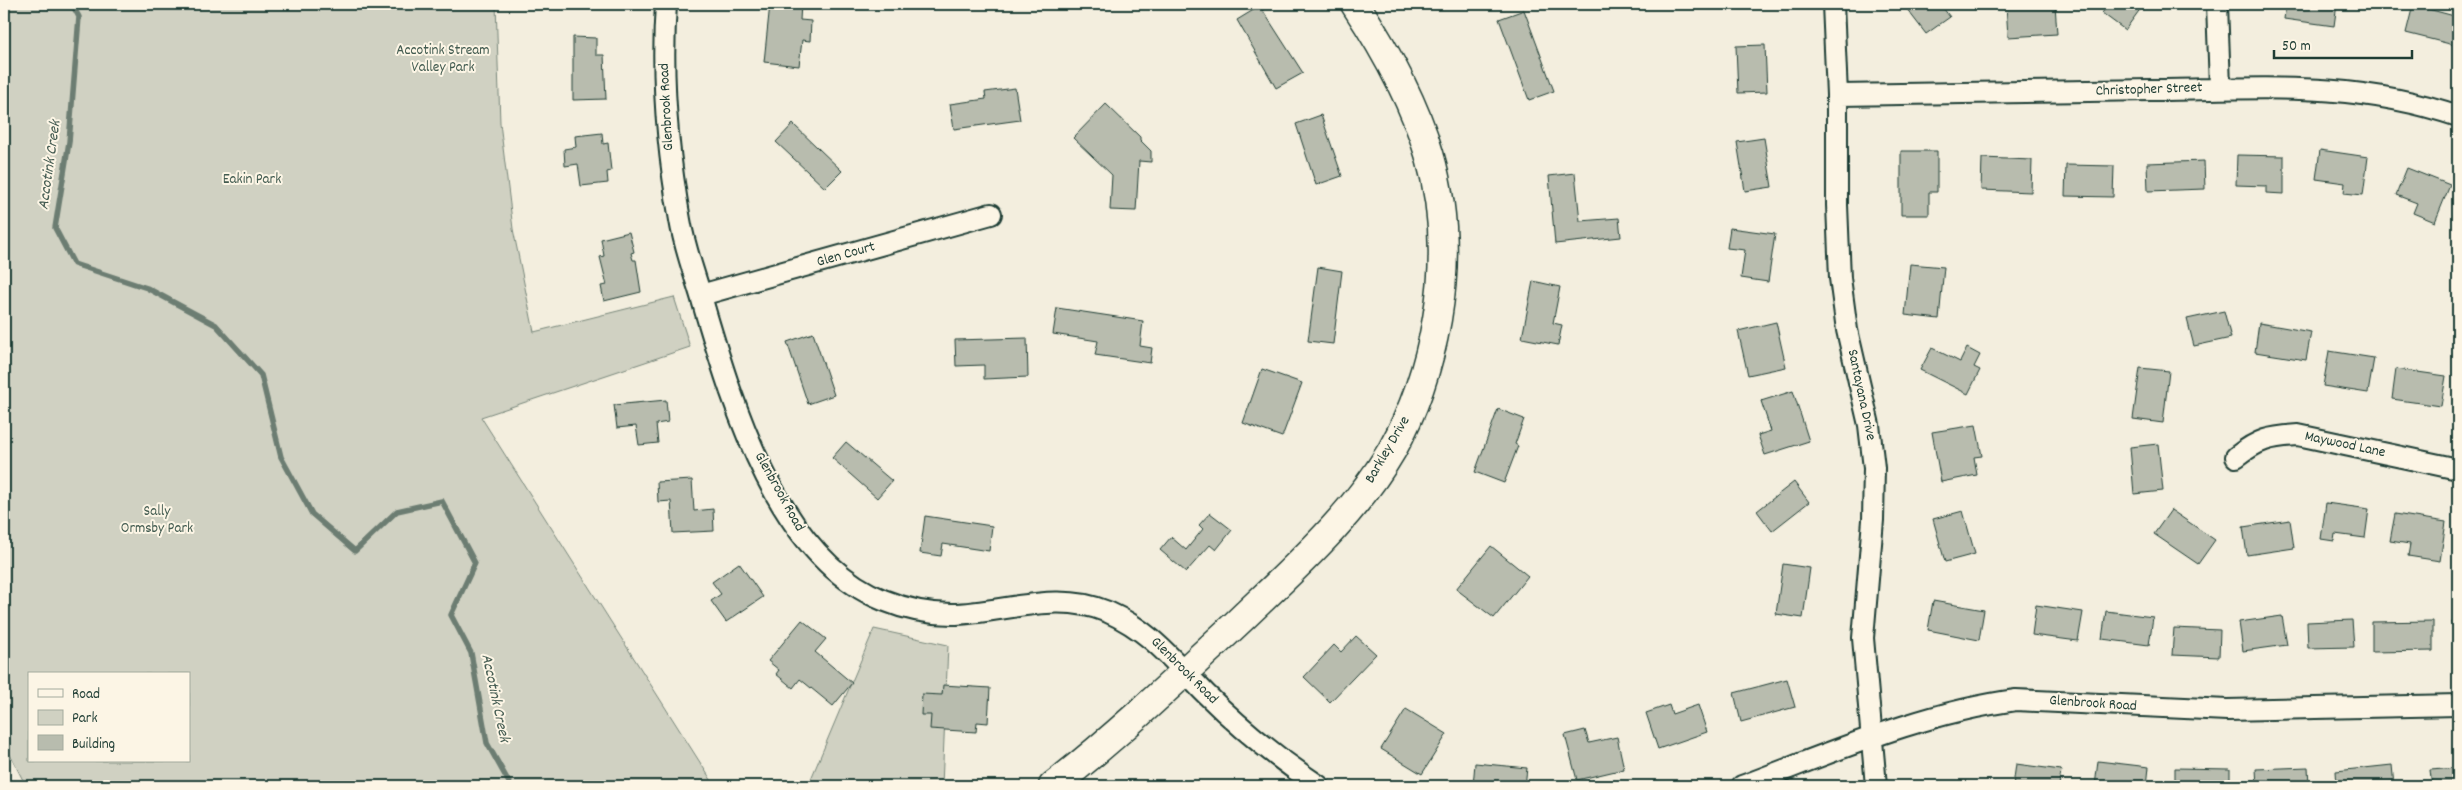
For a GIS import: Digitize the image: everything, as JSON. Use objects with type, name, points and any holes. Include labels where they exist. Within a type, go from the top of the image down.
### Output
[{"type":"street","name":"Glenbrook Road","points":[[666,4],[665,83],[671,168],[680,223],[723,370],[740,416],[771,484],[804,537],[838,574],[855,586],[883,600],[931,613],[978,612],[1057,602],[1093,606],[1111,614],[1151,637],[1207,695],[1291,768],[1320,786]]},
{"type":"street","name":"Barkley Drive","points":[[1053,786],[1086,760],[1185,672],[1320,542],[1364,490],[1392,450],[1415,402],[1432,349],[1442,290],[1444,258],[1439,192],[1429,150],[1414,108],[1393,66],[1355,4]]},
{"type":"street","name":"Santayana Drive","points":[[1833,4],[1837,95],[1837,205],[1840,278],[1847,330],[1869,425],[1874,468],[1873,520],[1863,638],[1870,739],[1876,786]]},
{"type":"street","points":[[2217,4],[2220,87]]},
{"type":"street","name":"Christopher Street","points":[[1837,95],[2159,90],[2220,87],[2347,91],[2412,102],[2458,116]]},
{"type":"street","name":"Glen Court","points":[[701,295],[991,214]]},
{"type":"street","name":"Maywood Lane","points":[[2236,457],[2254,443],[2274,437],[2298,435],[2458,469]]},
{"type":"street","name":"Glenbrook Road","points":[[1742,786],[1870,739],[1900,726],[1989,704],[2016,700],[2226,710],[2458,705]]},
{"type":"green space","points":[[4,4],[496,4],[500,123],[513,229],[534,332],[674,297],[690,347],[481,417],[715,786],[26,786],[4,743]]},
{"type":"green space","points":[[874,629],[948,645],[942,786],[808,786]]},
{"type":"building","points":[[770,4],[801,4],[800,20],[811,21],[810,41],[802,40],[799,66],[764,62]]},
{"type":"building","points":[[1903,4],[1940,4],[1950,17],[1926,34]]},
{"type":"building","points":[[2006,4],[2055,4],[2057,34],[2008,37]]},
{"type":"building","points":[[2109,4],[2144,4],[2125,30],[2102,13]]},
{"type":"building","points":[[2286,4],[2337,4],[2334,26],[2284,19]]},
{"type":"building","points":[[2413,5],[2458,17],[2458,30],[2454,45],[2406,33]]},
{"type":"building","points":[[1260,6],[1303,73],[1276,88],[1237,20]]},
{"type":"building","points":[[1524,10],[1554,91],[1529,100],[1499,19]]},
{"type":"building","points":[[573,37],[596,38],[596,55],[604,55],[606,99],[573,100]]},
{"type":"building","points":[[1765,45],[1767,92],[1738,93],[1736,46]]},
{"type":"building","points":[[1015,88],[1020,120],[954,129],[950,104],[986,99],[985,92]]},
{"type":"building","points":[[1106,104],[1140,137],[1140,140],[1151,151],[1151,162],[1139,161],[1136,211],[1110,210],[1112,175],[1073,138]]},
{"type":"building","points":[[1321,115],[1342,176],[1316,185],[1296,124]]},
{"type":"building","points":[[793,124],[842,171],[825,188],[776,142]]},
{"type":"building","points":[[602,133],[603,144],[608,143],[611,171],[607,172],[608,183],[581,186],[578,164],[565,166],[564,149],[576,147],[575,136]]},
{"type":"building","points":[[1764,138],[1772,187],[1745,191],[1737,142]]},
{"type":"building","points":[[2320,150],[2368,157],[2363,195],[2344,193],[2345,183],[2316,179]]},
{"type":"building","points":[[1901,151],[1937,151],[1937,192],[1929,192],[1929,215],[1901,215]]},
{"type":"building","points":[[2237,155],[2284,156],[2284,194],[2266,193],[2266,186],[2236,185]]},
{"type":"building","points":[[1982,158],[2032,160],[2031,192],[1981,190]]},
{"type":"building","points":[[2204,161],[2205,189],[2148,191],[2147,163]]},
{"type":"building","points":[[2066,165],[2114,166],[2113,197],[2065,196]]},
{"type":"building","points":[[2407,168],[2450,185],[2435,222],[2413,213],[2417,203],[2396,195]]},
{"type":"building","points":[[1575,173],[1580,221],[1619,218],[1621,237],[1555,244],[1549,176]]},
{"type":"building","points":[[1730,228],[1775,234],[1768,282],[1741,278],[1745,250],[1727,248]]},
{"type":"building","points":[[629,232],[634,252],[631,253],[633,260],[636,260],[641,292],[604,301],[601,286],[607,285],[600,257],[604,256],[601,239]]},
{"type":"building","points":[[1910,264],[1944,267],[1939,319],[1905,315]]},
{"type":"building","points":[[1318,267],[1342,271],[1333,344],[1308,341]]},
{"type":"building","points":[[1533,281],[1560,287],[1553,323],[1562,325],[1558,345],[1522,338]]},
{"type":"building","points":[[1057,308],[1143,321],[1140,346],[1152,348],[1150,363],[1095,355],[1098,341],[1053,334]]},
{"type":"building","points":[[2224,311],[2231,338],[2194,346],[2187,319]]},
{"type":"building","points":[[1776,322],[1786,367],[1748,375],[1738,331]]},
{"type":"building","points":[[2259,323],[2311,332],[2306,360],[2255,352]]},
{"type":"building","points":[[813,333],[834,395],[808,404],[787,342]]},
{"type":"building","points":[[1027,338],[1028,377],[984,379],[984,365],[956,366],[955,340]]},
{"type":"building","points":[[1932,348],[1960,362],[1967,348],[1980,355],[1974,367],[1980,370],[1968,394],[1920,370]]},
{"type":"building","points":[[2329,351],[2374,358],[2368,393],[2323,386]]},
{"type":"building","points":[[2140,368],[2169,371],[2163,423],[2133,419]]},
{"type":"building","points":[[1262,369],[1302,383],[1282,437],[1243,423]]},
{"type":"building","points":[[2396,369],[2446,376],[2441,406],[2392,399]]},
{"type":"building","points":[[1793,391],[1809,441],[1765,455],[1758,435],[1771,431],[1761,401]]},
{"type":"building","points":[[666,400],[668,422],[656,424],[658,443],[639,445],[636,426],[617,428],[614,405]]},
{"type":"building","points":[[1498,409],[1524,419],[1515,444],[1518,446],[1504,483],[1475,472]]},
{"type":"building","points":[[1976,425],[1982,456],[1974,457],[1977,475],[1941,482],[1932,432]]},
{"type":"building","points":[[846,442],[892,481],[877,498],[832,458]]},
{"type":"building","points":[[2158,444],[2163,491],[2134,494],[2130,447]]},
{"type":"building","points":[[692,480],[694,511],[713,509],[714,531],[673,533],[671,501],[658,502],[657,482]]},
{"type":"building","points":[[1794,482],[1809,502],[1772,531],[1757,511]]},
{"type":"building","points":[[2326,503],[2369,509],[2365,538],[2335,534],[2334,541],[2321,539]]},
{"type":"building","points":[[2171,510],[2215,540],[2198,564],[2154,534]]},
{"type":"building","points":[[1963,511],[1975,554],[1945,562],[1933,519]]},
{"type":"building","points":[[1210,513],[1232,530],[1216,550],[1210,545],[1186,572],[1160,550],[1171,537],[1186,550],[1203,529],[1199,525]]},
{"type":"building","points":[[2395,514],[2446,522],[2440,561],[2408,556],[2410,544],[2390,541]]},
{"type":"building","points":[[925,516],[992,526],[989,551],[943,544],[941,556],[920,553]]},
{"type":"building","points":[[2290,520],[2294,548],[2247,555],[2243,527]]},
{"type":"building","points":[[1491,546],[1528,576],[1494,618],[1456,589]]},
{"type":"building","points":[[739,563],[763,597],[726,622],[711,601],[721,594],[712,582]]},
{"type":"building","points":[[1783,564],[1810,568],[1803,618],[1776,614]]},
{"type":"building","points":[[1933,601],[1984,610],[1979,640],[1928,630]]},
{"type":"building","points":[[2036,605],[2083,612],[2078,641],[2032,635]]},
{"type":"building","points":[[2106,611],[2153,617],[2149,645],[2102,639]]},
{"type":"building","points":[[2282,616],[2287,645],[2243,651],[2239,622]]},
{"type":"building","points":[[802,620],[826,639],[815,652],[852,683],[833,706],[800,679],[793,688],[776,674],[779,670],[768,661]]},
{"type":"building","points":[[2352,620],[2354,647],[2308,648],[2307,622]]},
{"type":"building","points":[[2433,621],[2433,651],[2372,652],[2372,622]]},
{"type":"building","points":[[2458,621],[2458,655],[2452,622]]},
{"type":"building","points":[[2174,628],[2220,630],[2219,657],[2172,655]]},
{"type":"building","points":[[1356,636],[1376,654],[1330,702],[1304,677],[1334,645],[1341,652]]},
{"type":"building","points":[[1787,679],[1795,707],[1741,722],[1734,693]]},
{"type":"building","points":[[943,685],[990,688],[988,723],[977,722],[976,732],[930,729],[931,715],[921,715],[922,694],[942,695]]},
{"type":"building","points":[[1669,705],[1672,714],[1698,705],[1707,732],[1658,749],[1646,713]]},
{"type":"building","points":[[1406,709],[1447,734],[1422,774],[1381,749]]},
{"type":"building","points":[[1585,730],[1589,743],[1617,737],[1624,769],[1577,780],[1565,735]]},
{"type":"building","points":[[2098,761],[2149,767],[2147,786],[2095,786]]},
{"type":"building","points":[[1475,763],[1527,768],[1525,786],[1473,786]]},
{"type":"building","points":[[2016,764],[2061,770],[2059,786],[2013,786]]},
{"type":"building","points":[[2392,765],[2394,786],[2337,786],[2336,771]]},
{"type":"building","points":[[2308,767],[2309,786],[2257,786],[2256,769]]},
{"type":"building","points":[[2175,768],[2230,769],[2230,786],[2175,786]]},
{"type":"building","points":[[2458,768],[2458,786],[2432,786],[2430,770]]},
{"type":"waterway","name":"Accotink Creek","points":[[72,4],[79,17],[69,142],[55,228],[74,264],[147,288],[216,325],[261,375],[281,457],[312,514],[355,551],[397,511],[442,501],[475,563],[451,615],[471,653],[487,743],[511,786]]},
{"type":"park label","name":"Accotink Stream Valley Park","points":[[443,60]]},
{"type":"park label","name":"Eakin Park","points":[[252,180]]},
{"type":"park label","name":"Sally Ormsby Park","points":[[157,520]]}]
